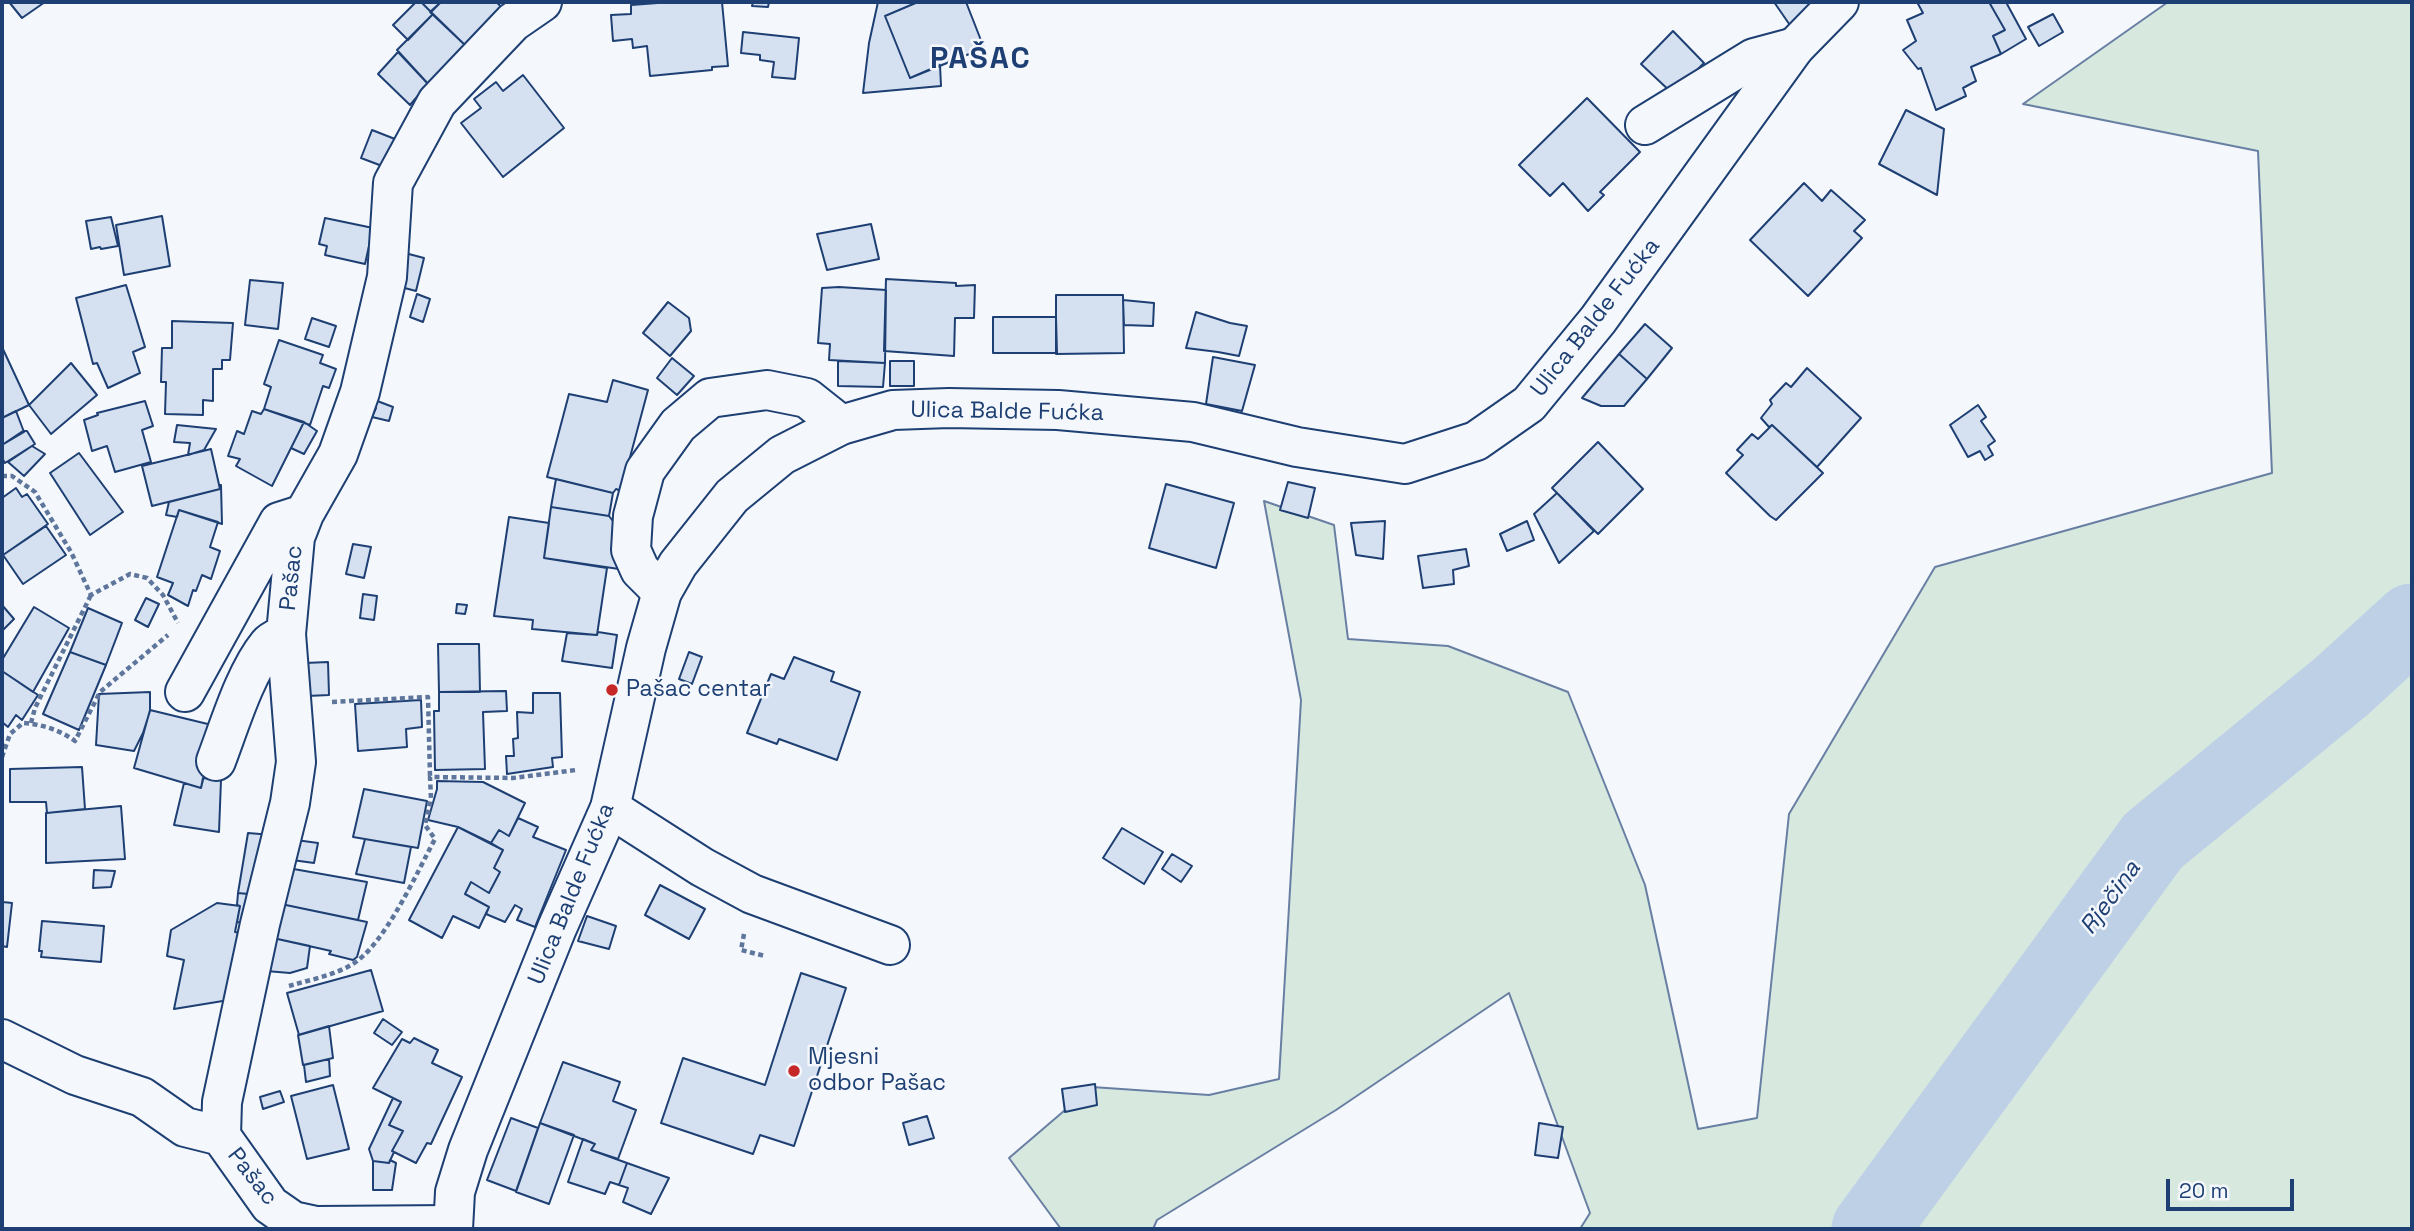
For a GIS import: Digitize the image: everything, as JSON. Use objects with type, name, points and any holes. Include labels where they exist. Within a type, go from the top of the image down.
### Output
[{"type":"main road","name":"Pašac","points":[[452,1227],[316,1226],[293,1221],[270,1205],[221,1136],[222,1102],[290,803],[296,762],[286,634],[295,537],[304,514],[338,454],[360,392],[387,277],[393,183],[437,102],[513,22],[542,2]]},
{"type":"main road","name":"Ulica Balde Fućka","points":[[452,1227],[455,1192],[468,1150],[557,928],[610,808],[646,648],[662,592],[678,564],[732,496],[782,455],[841,425],[893,410],[1058,410],[1193,422],[1297,447],[1405,464],[1476,442],[1529,404],[1598,320],[1795,47],[1839,2]]},
{"type":"main road","points":[[1645,125],[1754,58],[1795,47]]},
{"type":"main road","points":[[662,592],[640,570],[631,550],[633,516],[645,471],[678,425],[710,398],[767,390],[807,398],[841,425]]},
{"type":"main road","points":[[185,692],[279,522],[304,514]]},
{"type":"main road","points":[[216,761],[239,698],[261,656],[269,643],[286,634]]},
{"type":"main road","points":[[610,808],[702,867],[752,894],[890,945]]},
{"type":"main road","name":"Pašac","points":[[2,1039],[75,1075],[142,1097],[185,1127],[221,1136]]},
{"type":"path","points":[[2,476],[12,476],[36,492],[71,552],[91,595]]},
{"type":"path","points":[[31,723],[34,708],[91,595],[130,573],[147,578],[163,595],[176,617]]},
{"type":"path","points":[[179,626],[190,618]]},
{"type":"path","points":[[2,757],[10,734],[23,723],[48,728],[75,741],[100,692],[169,634]]},
{"type":"path","points":[[244,999],[322,977],[353,965],[373,946],[395,914],[435,839],[425,825],[431,798],[428,697],[361,701]]},
{"type":"path","points":[[430,777],[513,778],[553,773]]},
{"type":"path","points":[[743,942],[741,950],[765,957]]},
{"type":"shaded area","points":[[2168,2],[2412,2],[2412,1229],[1580,1229],[1590,1213],[1509,993],[1336,1110],[1157,1220],[1153,1229],[1061,1229],[1009,1158],[1092,1087],[1209,1095],[1279,1079],[1301,700],[1264,501],[1334,525],[1348,639],[1448,646],[1568,692],[1645,885],[1698,1129],[1757,1118],[1789,814],[1935,567],[2272,473],[2258,151],[2023,104]]},
{"type":"building","points":[[9,2],[45,2],[22,18]]},
{"type":"building","points":[[416,2],[421,2],[433,14],[408,40],[393,25]]},
{"type":"building","points":[[421,2],[441,2],[431,12]]},
{"type":"building","points":[[441,2],[496,2],[504,9],[467,47],[430,12]]},
{"type":"building","points":[[722,2],[728,66],[650,76],[647,46],[633,48],[632,39],[613,41],[611,15],[631,14],[631,5]]},
{"type":"building","points":[[753,2],[769,2],[768,7],[752,6]]},
{"type":"building","points":[[878,2],[918,2],[885,16],[910,78],[940,65],[941,86],[863,93],[869,43]]},
{"type":"building","points":[[918,2],[966,2],[984,48],[910,78],[885,16]]},
{"type":"building","points":[[1774,2],[1818,2],[1794,31]]},
{"type":"building","points":[[1917,2],[1989,2],[2005,30],[1993,36],[2001,54],[1971,67],[1976,81],[1963,88],[1966,96],[1936,110],[1921,68],[1918,69],[1903,50],[1916,41],[1907,20],[1923,13]]},
{"type":"building","points":[[1989,2],[2011,2],[2007,4],[2026,39],[2001,54],[1993,36],[2005,30]]},
{"type":"building","points":[[433,14],[467,47],[431,87],[397,50]]},
{"type":"building","points":[[2053,14],[2063,32],[2039,46],[2028,27]]},
{"type":"building","points":[[1673,31],[1704,63],[1673,94],[1641,64]]},
{"type":"building","points":[[743,32],[799,38],[795,79],[772,77],[774,62],[760,60],[760,55],[741,53]]},
{"type":"building","points":[[398,52],[428,84],[410,105],[378,74]]},
{"type":"building","points":[[523,75],[564,128],[503,177],[461,123],[481,108],[474,99],[496,82],[503,91]]},
{"type":"building","points":[[1587,98],[1640,152],[1600,192],[1604,195],[1588,211],[1563,183],[1550,196],[1519,165]]},
{"type":"building","points":[[1906,110],[1944,129],[1937,195],[1879,164]]},
{"type":"building","points":[[372,130],[400,141],[390,169],[361,158]]},
{"type":"building","points":[[1804,183],[1822,201],[1831,190],[1865,220],[1854,231],[1862,238],[1808,296],[1750,240]]},
{"type":"building","points":[[162,216],[170,266],[124,275],[116,225]]},
{"type":"building","points":[[111,217],[118,246],[91,249],[86,221]]},
{"type":"building","points":[[325,218],[373,228],[365,264],[325,255],[327,246],[319,244]]},
{"type":"building","points":[[871,224],[879,259],[827,270],[817,234]]},
{"type":"building","points":[[405,253],[424,258],[416,291],[397,286]]},
{"type":"building","points":[[886,279],[956,283],[956,286],[975,285],[974,318],[955,318],[954,356],[884,351]]},
{"type":"building","points":[[250,280],[283,283],[278,329],[245,325]]},
{"type":"building","points":[[126,285],[145,347],[133,352],[140,373],[108,388],[97,363],[93,364],[76,298]]},
{"type":"building","points":[[822,288],[886,290],[885,363],[829,360],[830,344],[818,343]]},
{"type":"building","points":[[417,294],[430,299],[423,322],[410,317]]},
{"type":"building","points":[[1056,295],[1123,295],[1124,353],[1056,354]]},
{"type":"building","points":[[1123,300],[1154,303],[1153,326],[1124,325]]},
{"type":"building","points":[[668,302],[689,318],[691,331],[670,356],[643,333]]},
{"type":"building","points":[[1196,312],[1247,326],[1239,356],[1186,348]]},
{"type":"building","points":[[993,317],[1056,317],[1057,353],[993,353]]},
{"type":"building","points":[[312,318],[336,326],[329,347],[305,339]]},
{"type":"building","points":[[172,321],[233,323],[230,360],[222,360],[222,369],[213,369],[213,401],[203,400],[203,415],[165,414],[166,382],[161,382],[162,348],[172,348]]},
{"type":"building","points":[[1645,324],[1672,348],[1647,379],[1619,354]]},
{"type":"building","points":[[279,340],[323,355],[320,363],[336,369],[329,388],[323,386],[310,425],[264,409],[271,387],[264,384]]},
{"type":"building","points":[[2,347],[29,405],[2,418]]},
{"type":"building","points":[[1619,354],[1647,379],[1624,406],[1601,406],[1582,398]]},
{"type":"building","points":[[1213,357],[1255,365],[1242,411],[1206,404]]},
{"type":"building","points":[[672,358],[694,376],[677,395],[657,378]]},
{"type":"building","points":[[838,361],[885,363],[883,387],[838,386]]},
{"type":"building","points":[[890,361],[914,361],[914,386],[890,386]]},
{"type":"building","points":[[71,363],[97,395],[51,434],[29,405]]},
{"type":"building","points":[[1807,368],[1861,418],[1817,467],[1761,418],[1772,404],[1770,400],[1786,383],[1791,387]]},
{"type":"building","points":[[613,380],[648,390],[621,491],[616,489],[613,493],[547,477],[569,394],[607,402]]},
{"type":"building","points":[[372,399],[393,407],[389,421],[372,417],[376,408],[369,405]]},
{"type":"building","points":[[145,401],[153,426],[142,430],[151,462],[115,472],[107,446],[92,451],[84,420],[98,415],[97,413]]},
{"type":"building","points":[[1978,405],[1986,417],[1981,421],[1995,441],[1988,446],[1993,455],[1985,460],[1980,451],[1968,457],[1950,425]]},
{"type":"building","points":[[264,409],[304,422],[272,486],[236,466],[240,459],[228,456],[237,431],[244,434],[252,411],[261,414]]},
{"type":"building","points":[[16,411],[24,432],[2,445],[2,418]]},
{"type":"building","points":[[304,422],[317,431],[304,454],[291,448]]},
{"type":"building","points":[[177,425],[216,429],[204,450],[188,455],[190,443],[174,442]]},
{"type":"building","points":[[1772,425],[1823,473],[1776,520],[1726,473],[1743,455],[1737,450],[1752,434],[1758,439]]},
{"type":"building","points":[[27,431],[35,444],[5,463],[2,458],[2,445]]},
{"type":"building","points":[[1598,442],[1643,489],[1598,534],[1552,488]]},
{"type":"building","points":[[32,446],[45,454],[24,476],[8,462]]},
{"type":"building","points":[[211,449],[220,489],[152,506],[142,466]]},
{"type":"building","points":[[79,453],[123,512],[90,535],[50,473]]},
{"type":"building","points":[[556,479],[613,493],[609,516],[551,507]]},
{"type":"building","points":[[1288,482],[1315,488],[1308,518],[1280,510]]},
{"type":"building","points":[[1166,484],[1234,503],[1216,568],[1149,548]]},
{"type":"building","points":[[221,485],[222,524],[179,510],[177,517],[166,515],[169,502],[220,489]]},
{"type":"building","points":[[16,488],[22,497],[27,494],[48,524],[3,555],[2,498]]},
{"type":"building","points":[[1557,493],[1594,531],[1559,563],[1534,514]]},
{"type":"building","points":[[551,507],[609,516],[623,534],[619,569],[544,558]]},
{"type":"building","points":[[179,510],[218,522],[210,547],[220,551],[211,579],[202,575],[188,606],[168,595],[173,583],[157,577]]},
{"type":"building","points":[[509,517],[549,523],[544,558],[607,568],[597,635],[532,629],[533,620],[494,616]]},
{"type":"building","points":[[1385,521],[1383,559],[1356,555],[1351,523]]},
{"type":"building","points":[[1527,521],[1534,540],[1507,551],[1500,534]]},
{"type":"building","points":[[46,526],[66,555],[23,584],[3,555]]},
{"type":"building","points":[[353,544],[371,547],[364,578],[346,574]]},
{"type":"building","points":[[1466,549],[1469,566],[1453,570],[1454,584],[1423,588],[1418,556]]},
{"type":"building","points":[[363,594],[377,596],[374,620],[360,618]]},
{"type":"building","points":[[146,598],[159,604],[148,627],[135,620]]},
{"type":"building","points":[[457,604],[467,605],[465,614],[456,613]]},
{"type":"building","points":[[2,605],[14,619],[2,631]]},
{"type":"building","points":[[34,607],[69,628],[33,692],[2,671],[2,660]]},
{"type":"building","points":[[88,608],[122,623],[106,665],[70,652]]},
{"type":"building","points":[[598,632],[617,635],[612,668],[562,661],[567,633],[597,635]]},
{"type":"building","points":[[438,644],[479,644],[480,692],[439,692]]},
{"type":"building","points":[[70,652],[106,665],[79,730],[43,714]]},
{"type":"building","points":[[689,652],[702,657],[692,684],[679,679]]},
{"type":"building","points":[[794,657],[834,672],[831,681],[860,692],[837,760],[779,739],[777,744],[747,733],[771,674],[784,679]]},
{"type":"building","points":[[328,662],[329,695],[307,696],[305,663]]},
{"type":"building","points":[[2,671],[38,695],[22,720],[16,715],[8,727],[2,722]]},
{"type":"building","points":[[506,691],[507,711],[483,712],[485,769],[435,770],[434,711],[439,711],[439,692]]},
{"type":"building","points":[[150,692],[150,711],[134,751],[96,745],[99,694]]},
{"type":"building","points":[[533,693],[560,693],[562,757],[552,758],[553,767],[507,774],[506,756],[514,756],[513,739],[518,738],[517,712],[533,713]]},
{"type":"building","points":[[421,700],[422,727],[406,729],[407,747],[358,751],[355,704]]},
{"type":"building","points":[[150,710],[216,726],[201,788],[134,768]]},
{"type":"building","points":[[82,767],[85,809],[47,813],[46,802],[10,802],[10,769]]},
{"type":"building","points":[[203,778],[221,780],[219,832],[174,825],[184,783],[201,788]]},
{"type":"building","points":[[437,781],[483,782],[525,803],[509,836],[499,830],[491,843],[458,827],[428,820]]},
{"type":"building","points":[[364,789],[427,801],[418,848],[353,837]]},
{"type":"building","points":[[121,806],[125,859],[46,863],[46,813]]},
{"type":"building","points":[[518,818],[538,827],[533,837],[566,850],[535,927],[517,920],[522,909],[515,905],[505,922],[486,914],[489,907],[465,894],[471,882],[489,893],[500,872],[494,868],[503,850],[491,843],[499,830],[509,836]]},
{"type":"building","points":[[458,827],[503,850],[494,868],[500,872],[489,893],[471,882],[465,894],[489,907],[479,928],[453,916],[442,938],[409,920]]},
{"type":"building","points":[[1122,828],[1163,852],[1144,884],[1103,858]]},
{"type":"building","points":[[248,833],[272,835],[258,895],[238,893]]},
{"type":"building","points":[[365,839],[411,847],[404,883],[356,874]]},
{"type":"building","points":[[296,840],[318,843],[314,863],[292,860]]},
{"type":"building","points":[[1172,854],[1192,866],[1181,882],[1162,869]]},
{"type":"building","points":[[288,868],[367,882],[358,920],[281,904]]},
{"type":"building","points":[[94,870],[115,871],[111,887],[93,888]]},
{"type":"building","points":[[2,873],[3,902],[12,903],[7,947],[2,946]]},
{"type":"building","points":[[660,885],[705,909],[689,939],[645,915]]},
{"type":"building","points":[[238,893],[258,895],[254,924],[237,922],[240,906],[237,905]]},
{"type":"building","points":[[217,903],[240,906],[235,932],[250,935],[235,999],[174,1009],[184,960],[167,956],[171,930]]},
{"type":"building","points":[[281,904],[367,922],[357,957],[353,960],[329,954],[331,951],[273,938]]},
{"type":"building","points":[[587,916],[616,926],[609,949],[578,941]]},
{"type":"building","points":[[42,921],[104,926],[101,962],[41,957],[42,951],[39,951]]},
{"type":"building","points":[[273,938],[310,946],[307,968],[290,973],[266,971]]},
{"type":"building","points":[[371,970],[383,1011],[299,1035],[287,993]]},
{"type":"building","name":"Mjesni odbor Pašac","points":[[801,973],[846,988],[794,1146],[760,1135],[753,1154],[661,1123],[683,1058],[765,1085]]},
{"type":"building","points":[[383,1019],[402,1032],[392,1045],[374,1033]]},
{"type":"building","points":[[329,1026],[333,1058],[303,1065],[298,1035]]},
{"type":"building","points":[[414,1038],[438,1050],[432,1063],[462,1077],[431,1144],[427,1143],[416,1163],[392,1151],[403,1131],[389,1125],[401,1102],[373,1088],[402,1039],[410,1043]]},
{"type":"building","points":[[329,1059],[330,1076],[306,1082],[304,1065]]},
{"type":"building","points":[[563,1062],[620,1082],[613,1101],[636,1110],[618,1159],[591,1150],[595,1144],[540,1123]]},
{"type":"building","points":[[1095,1084],[1097,1105],[1065,1112],[1062,1089]]},
{"type":"building","points":[[333,1085],[349,1149],[307,1159],[291,1096]]},
{"type":"building","points":[[280,1091],[284,1102],[263,1109],[260,1097]]},
{"type":"building","points":[[393,1098],[401,1102],[389,1125],[403,1131],[389,1163],[373,1161],[369,1149]]},
{"type":"building","points":[[927,1116],[934,1138],[909,1145],[903,1123]]},
{"type":"building","points":[[511,1118],[538,1128],[516,1191],[487,1180]]},
{"type":"building","points":[[540,1123],[574,1135],[549,1204],[516,1192]]},
{"type":"building","points":[[1539,1123],[1563,1127],[1558,1158],[1535,1155]]},
{"type":"building","points":[[583,1139],[595,1144],[591,1150],[627,1163],[619,1185],[610,1182],[605,1194],[568,1182]]},
{"type":"building","points":[[390,1160],[396,1163],[392,1190],[373,1190],[373,1161],[389,1163]]},
{"type":"building","points":[[627,1163],[669,1178],[651,1214],[623,1202],[628,1188],[619,1185]]},
{"type":"waterway","name":"Rječina","points":[[1870,1229],[2153,841],[2342,686],[2412,622]]},
{"type":"place","name":"Pašac centar","points":[[612,690]]},
{"type":"place","name":"Mjesni odbor Pašac","points":[[794,1071]]},
{"type":"district","name":"PAŠAC","points":[[981,60]]}]
